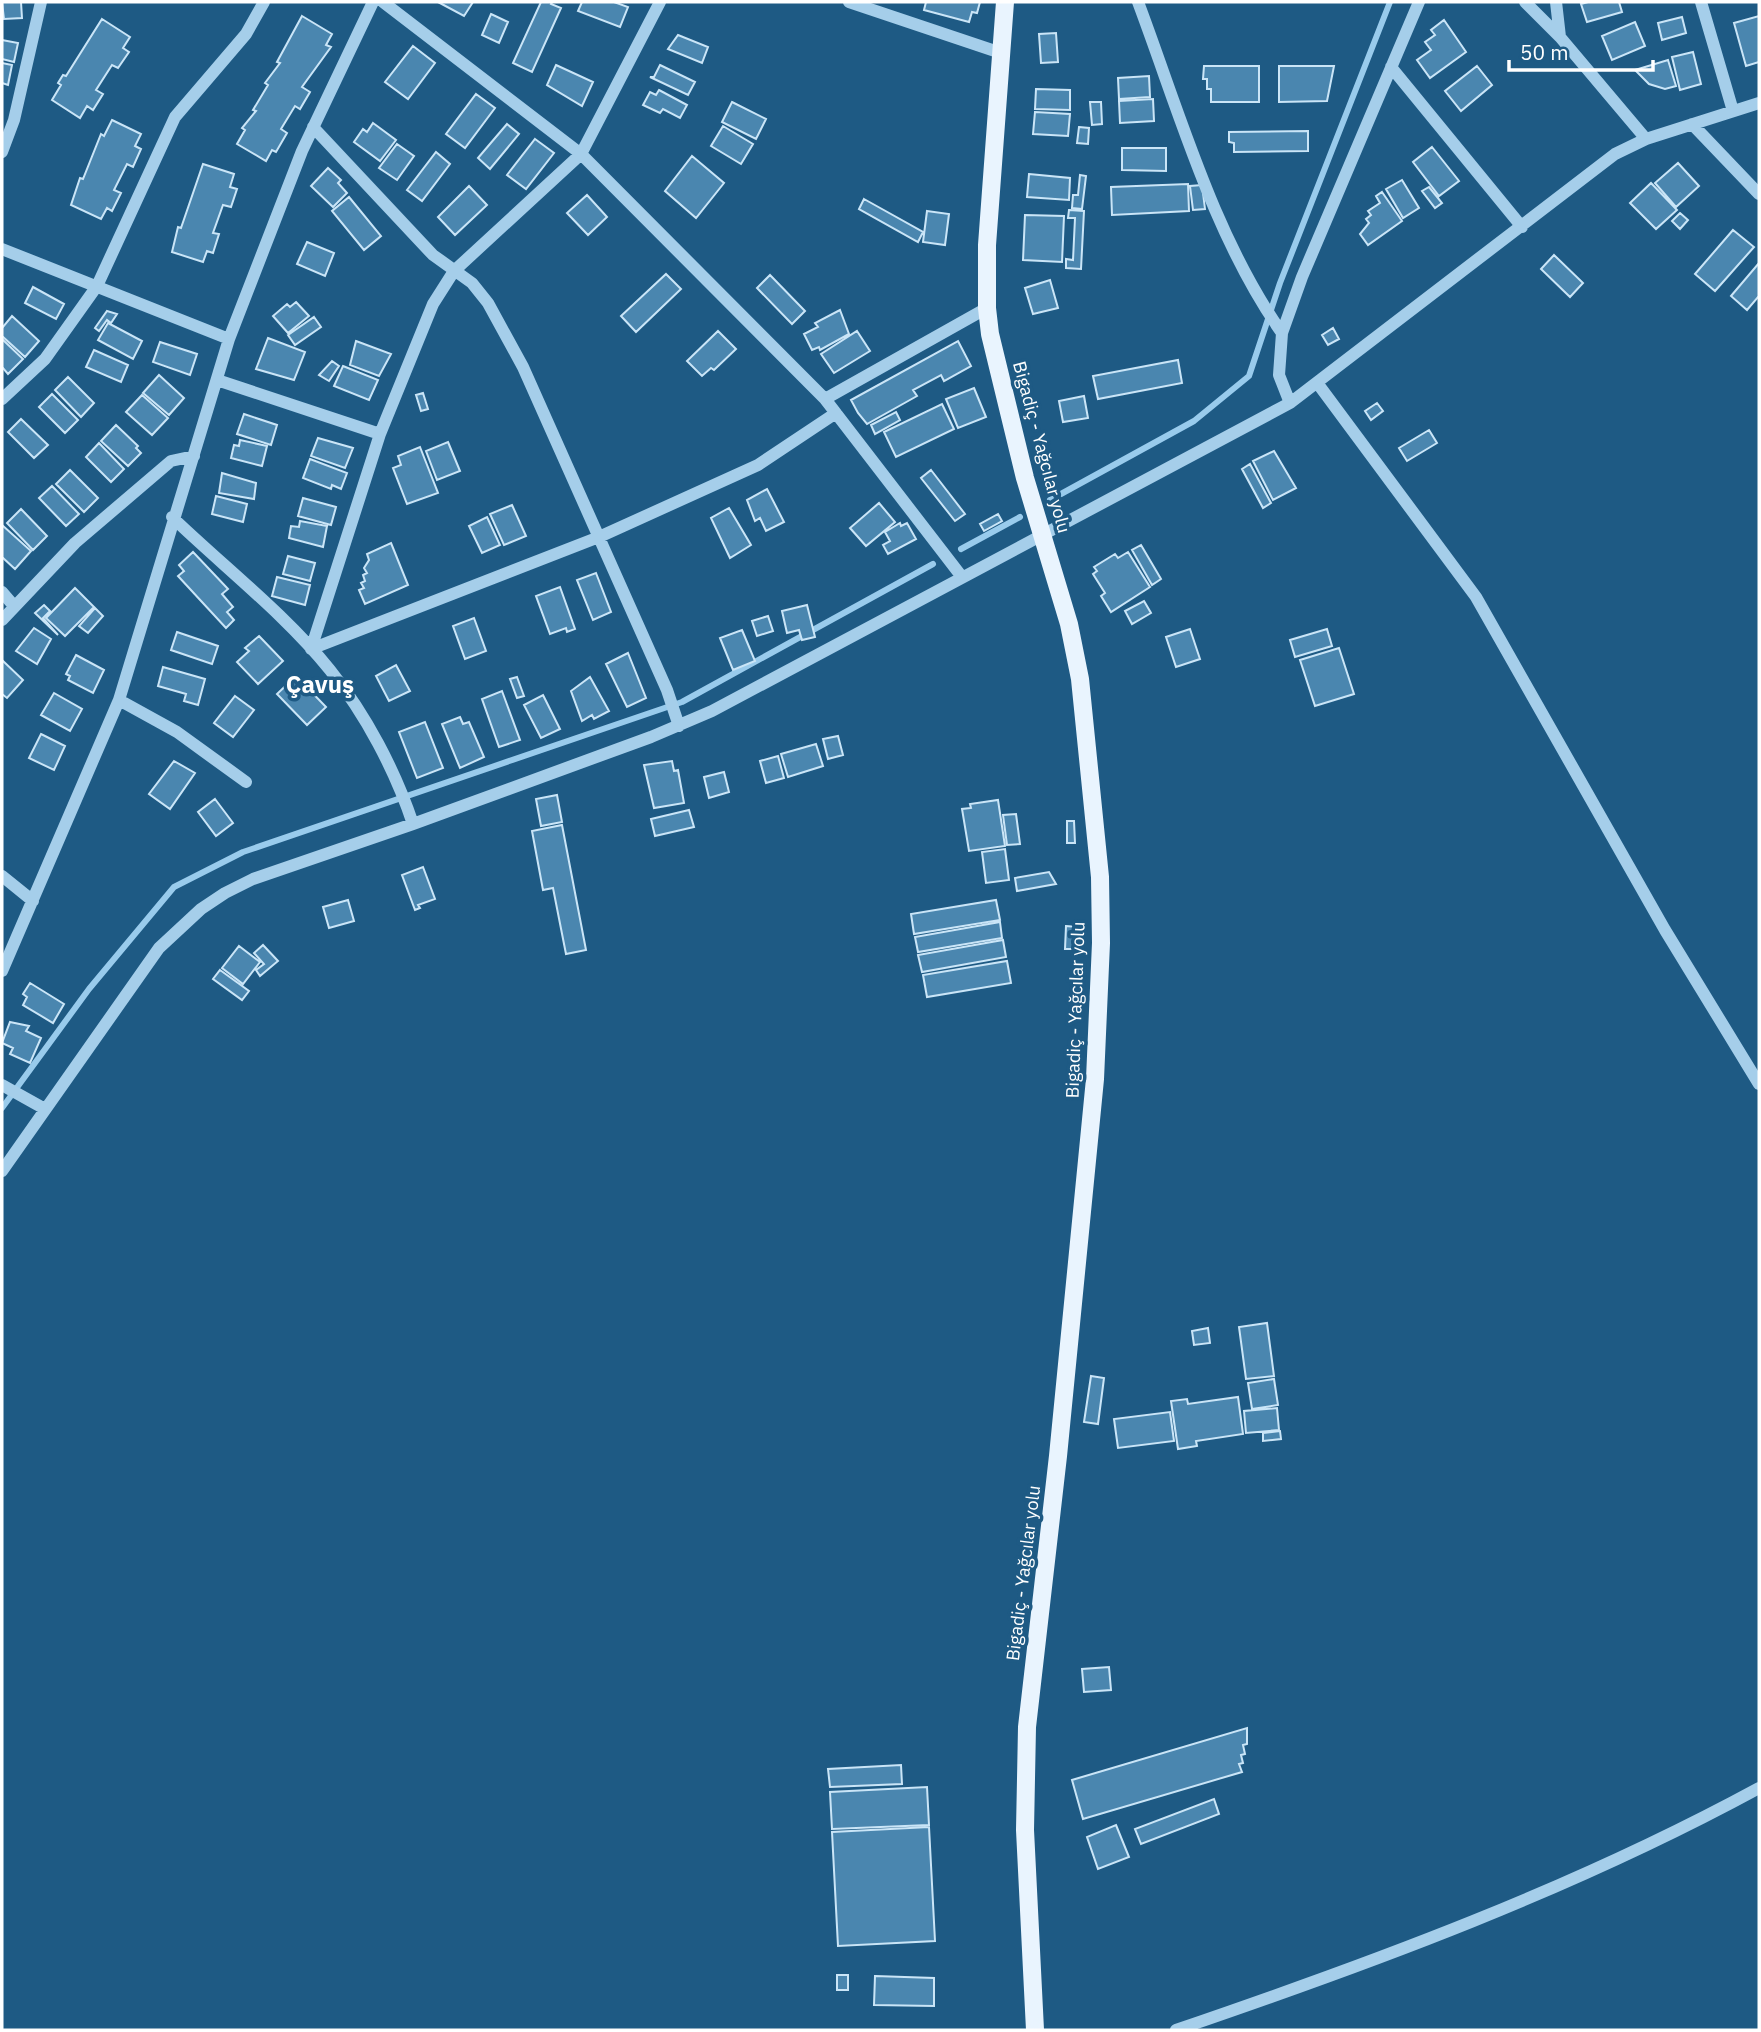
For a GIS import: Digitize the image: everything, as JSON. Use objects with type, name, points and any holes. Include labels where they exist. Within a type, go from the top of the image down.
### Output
[{"type":"main road","name":"Bigadiç - Yağcılar yolu","points":[[1005,2],[987,246],[987,308],[990,334],[1019,452],[1069,624],[1080,679],[1100,877],[1101,943],[1094,1092],[1058,1456],[1027,1727],[1025,1830],[1035,2030]]},
{"type":"street","points":[[2,152],[14,120],[41,2]]},
{"type":"street","points":[[2,399],[45,359],[97,286],[175,117],[246,34],[264,2]]},
{"type":"street","points":[[2,971],[119,700],[172,517],[194,456],[229,339],[313,127],[373,2]]},
{"type":"street","points":[[383,2],[581,154],[825,399],[962,577]]},
{"type":"street","points":[[311,649],[380,433],[433,304],[454,271],[581,154],[660,2]]},
{"type":"street","points":[[849,2],[1001,53]]},
{"type":"street","points":[[1138,2],[1219,217],[1255,291],[1278,328]]},
{"type":"street","points":[[1290,403],[1279,375],[1278,328],[1419,2]]},
{"type":"street","points":[[1525,2],[1560,37],[1646,139]]},
{"type":"street","points":[[1556,2],[1560,37]]},
{"type":"street","points":[[1701,2],[1733,111]]},
{"type":"street","points":[[1391,66],[1522,227]]},
{"type":"street","points":[[2,1171],[159,948],[201,909],[253,879],[677,720],[962,577],[1290,403],[1615,154],[1646,139],[1759,103]]},
{"type":"street","points":[[1692,124],[1759,194]]},
{"type":"street","points":[[313,127],[433,255],[472,283],[482,294],[517,357],[667,690],[677,720]]},
{"type":"street","points":[[2,249],[229,339]]},
{"type":"street","points":[[825,399],[987,308]]},
{"type":"street","points":[[217,380],[380,433]]},
{"type":"street","points":[[1318,384],[1476,597],[1665,930],[1759,1084]]},
{"type":"street","points":[[311,649],[599,537],[758,465],[836,413]]},
{"type":"street","points":[[2,620],[75,544],[171,461],[194,456]]},
{"type":"street","points":[[172,517],[311,649],[356,707],[402,792],[411,818]]},
{"type":"street","points":[[2,592],[14,606]]},
{"type":"street","points":[[119,700],[185,737],[246,782]]},
{"type":"street","points":[[2,876],[33,901]]},
{"type":"street","points":[[2,1084],[45,1109]]},
{"type":"street","points":[[1175,2030],[1310,1984],[1516,1904],[1623,1858],[1759,1788]]},
{"type":"building","points":[[2,2],[21,2],[22,18],[4,19]]},
{"type":"building","points":[[438,2],[473,2],[464,16]]},
{"type":"building","points":[[541,2],[552,2],[551,4],[561,8],[532,72],[513,63]]},
{"type":"building","points":[[582,2],[614,2],[628,7],[620,27],[578,11]]},
{"type":"building","points":[[926,2],[980,2],[977,13],[972,12],[969,22],[924,10]]},
{"type":"building","points":[[1619,2],[1622,12],[1587,22],[1581,4]]},
{"type":"building","points":[[491,14],[508,22],[499,43],[482,35]]},
{"type":"building","points":[[302,16],[332,34],[326,45],[331,47],[302,87],[310,92],[300,109],[295,106],[281,129],[287,133],[276,152],[272,150],[266,161],[237,144],[245,130],[242,128],[256,111],[253,110],[268,85],[265,83],[280,63],[277,62]]},
{"type":"building","points":[[1759,16],[1759,62],[1746,66],[1734,23]]},
{"type":"building","points":[[1682,17],[1686,33],[1662,40],[1658,23]]},
{"type":"building","points":[[102,19],[130,37],[123,48],[129,52],[118,68],[112,65],[96,90],[103,94],[93,110],[87,106],[80,118],[52,100],[61,85],[58,83],[63,75],[66,76]]},
{"type":"building","points":[[1444,20],[1466,52],[1430,78],[1417,60],[1431,50],[1425,42],[1435,35],[1431,30]]},
{"type":"building","points":[[1635,22],[1645,46],[1612,60],[1602,36]]},
{"type":"building","points":[[1056,33],[1058,62],[1041,63],[1039,34]]},
{"type":"building","points":[[678,35],[708,47],[702,63],[668,49]]},
{"type":"building","points":[[2,40],[18,43],[14,62],[2,59]]},
{"type":"building","points":[[413,46],[435,63],[408,99],[385,82]]},
{"type":"building","points":[[1693,52],[1701,84],[1680,90],[1672,57]]},
{"type":"building","points":[[1668,60],[1676,86],[1665,89],[1649,84],[1635,70]]},
{"type":"building","points":[[2,63],[12,65],[8,85],[2,83]]},
{"type":"building","points":[[556,65],[593,82],[582,106],[547,85]]},
{"type":"building","points":[[660,65],[695,82],[688,95],[650,77],[654,77]]},
{"type":"building","points":[[1204,66],[1259,66],[1259,102],[1211,102],[1211,89],[1207,89],[1207,79],[1203,79]]},
{"type":"building","points":[[1279,66],[1334,66],[1327,101],[1279,102]]},
{"type":"building","points":[[1477,66],[1492,85],[1461,111],[1445,91]]},
{"type":"building","points":[[1149,76],[1150,97],[1119,99],[1118,78]]},
{"type":"building","points":[[1036,89],[1070,90],[1070,110],[1035,109]]},
{"type":"building","points":[[659,90],[687,105],[680,118],[663,109],[660,113],[643,105],[650,92],[656,95]]},
{"type":"building","points":[[476,94],[495,108],[465,148],[446,134]]},
{"type":"building","points":[[1153,99],[1154,121],[1120,123],[1119,101]]},
{"type":"building","points":[[732,102],[766,119],[756,139],[722,122]]},
{"type":"building","points":[[1090,102],[1101,102],[1102,124],[1092,125]]},
{"type":"building","points":[[1035,112],[1070,114],[1068,136],[1033,134]]},
{"type":"building","points":[[112,120],[141,134],[135,146],[141,149],[133,167],[127,164],[114,190],[121,193],[112,211],[107,208],[101,219],[71,205],[80,178],[83,179],[101,134],[104,136]]},
{"type":"building","points":[[373,123],[396,140],[380,161],[354,142],[363,129],[367,132]]},
{"type":"building","points":[[507,124],[519,134],[490,169],[478,158]]},
{"type":"building","points":[[723,126],[753,144],[741,164],[711,146]]},
{"type":"building","points":[[1079,127],[1089,128],[1088,144],[1077,143]]},
{"type":"building","points":[[1308,131],[1308,151],[1234,152],[1234,143],[1229,142],[1229,132]]},
{"type":"building","points":[[535,139],[554,153],[526,189],[507,175]]},
{"type":"building","points":[[397,144],[414,156],[397,180],[379,168]]},
{"type":"building","points":[[1432,147],[1459,181],[1439,196],[1413,162]]},
{"type":"building","points":[[1122,148],[1166,148],[1166,171],[1122,170]]},
{"type":"building","points":[[436,152],[450,164],[422,201],[407,190]]},
{"type":"building","points":[[692,156],[724,183],[696,218],[665,191]]},
{"type":"building","points":[[1678,163],[1699,186],[1676,207],[1655,183]]},
{"type":"building","points":[[203,164],[234,174],[230,187],[237,189],[231,207],[223,205],[213,233],[219,234],[213,253],[207,251],[203,262],[172,252],[178,227],[181,228]]},
{"type":"building","points":[[328,168],[341,180],[338,183],[347,193],[333,207],[311,186]]},
{"type":"building","points":[[1029,174],[1070,178],[1069,200],[1027,197]]},
{"type":"building","points":[[1080,175],[1086,176],[1082,209],[1072,208],[1073,195],[1078,195]]},
{"type":"building","points":[[1402,180],[1419,208],[1403,218],[1386,189]]},
{"type":"building","points":[[1651,183],[1677,210],[1656,229],[1630,203]]},
{"type":"building","points":[[1188,184],[1189,211],[1112,215],[1111,187]]},
{"type":"building","points":[[1202,185],[1205,209],[1193,210],[1190,186]]},
{"type":"building","points":[[469,186],[487,205],[455,235],[438,217]]},
{"type":"building","points":[[1429,187],[1442,203],[1435,208],[1422,191]]},
{"type":"building","points":[[1382,192],[1402,221],[1368,245],[1360,234],[1369,223],[1366,219],[1371,215],[1368,211],[1380,203],[1376,196]]},
{"type":"building","points":[[587,195],[607,217],[588,235],[567,213]]},
{"type":"building","points":[[349,197],[381,236],[364,250],[332,211]]},
{"type":"building","points":[[864,199],[923,232],[918,242],[859,209]]},
{"type":"building","points":[[1069,210],[1084,211],[1081,269],[1066,268],[1066,259],[1073,260],[1075,218],[1068,218]]},
{"type":"building","points":[[927,211],[949,214],[945,245],[923,242]]},
{"type":"building","points":[[1680,213],[1688,220],[1680,229],[1672,221]]},
{"type":"building","points":[[1025,215],[1064,216],[1062,262],[1023,260]]},
{"type":"building","points":[[1733,230],[1754,247],[1715,291],[1695,274]]},
{"type":"building","points":[[307,242],[334,253],[325,276],[297,264]]},
{"type":"building","points":[[1554,255],[1583,283],[1570,297],[1541,269]]},
{"type":"building","points":[[1759,263],[1759,296],[1747,310],[1731,296]]},
{"type":"building","points":[[666,274],[681,289],[636,332],[621,316]]},
{"type":"building","points":[[770,275],[805,311],[792,324],[757,288]]},
{"type":"building","points":[[1050,280],[1058,308],[1033,314],[1025,288]]},
{"type":"building","points":[[33,287],[64,304],[56,319],[25,303]]},
{"type":"building","points":[[296,302],[309,316],[288,333],[273,316],[287,304],[290,307]]},
{"type":"building","points":[[840,310],[849,334],[820,350],[819,347],[812,350],[804,334],[818,327],[815,323]]},
{"type":"building","points":[[107,311],[117,314],[111,323],[107,320],[99,331],[95,328]]},
{"type":"building","points":[[12,316],[39,341],[25,357],[2,336],[2,328]]},
{"type":"building","points":[[314,317],[321,327],[295,345],[288,335]]},
{"type":"building","points":[[108,323],[142,341],[133,359],[98,340]]},
{"type":"building","points":[[1333,328],[1339,339],[1328,345],[1322,335]]},
{"type":"building","points":[[718,331],[736,349],[714,370],[711,368],[702,376],[687,361]]},
{"type":"building","points":[[857,331],[870,351],[834,373],[821,354]]},
{"type":"building","points":[[268,338],[305,352],[294,380],[256,369]]},
{"type":"building","points":[[2,339],[23,359],[8,374],[2,367]]},
{"type":"building","points":[[356,341],[391,354],[379,376],[350,365]]},
{"type":"building","points":[[958,341],[971,366],[944,381],[941,375],[913,390],[917,396],[867,424],[858,413],[851,400]]},
{"type":"building","points":[[160,342],[197,354],[190,375],[153,362]]},
{"type":"building","points":[[94,350],[128,365],[121,382],[86,367]]},
{"type":"building","points":[[1178,360],[1182,383],[1098,399],[1093,376]]},
{"type":"building","points":[[332,361],[339,366],[329,381],[319,375]]},
{"type":"building","points":[[343,366],[378,380],[369,400],[334,386]]},
{"type":"building","points":[[159,375],[184,398],[169,415],[143,393]]},
{"type":"building","points":[[68,377],[94,403],[81,417],[55,390]]},
{"type":"building","points":[[974,388],[986,417],[958,428],[946,399]]},
{"type":"building","points":[[423,393],[428,409],[421,411],[416,395]]},
{"type":"building","points":[[52,394],[78,420],[65,433],[39,407]]},
{"type":"building","points":[[142,395],[168,418],[152,435],[126,412]]},
{"type":"building","points":[[1084,396],[1088,418],[1063,422],[1059,401]]},
{"type":"building","points":[[1377,403],[1383,411],[1371,420],[1365,411]]},
{"type":"building","points":[[942,404],[954,429],[896,457],[884,432]]},
{"type":"building","points":[[896,412],[900,420],[875,434],[871,425]]},
{"type":"building","points":[[244,414],[277,425],[271,445],[237,434]]},
{"type":"building","points":[[21,419],[48,445],[34,458],[8,432]]},
{"type":"building","points":[[116,425],[138,446],[136,448],[141,453],[128,466],[101,441]]},
{"type":"building","points":[[1429,430],[1437,443],[1407,461],[1399,448]]},
{"type":"building","points":[[318,438],[353,448],[345,468],[311,456]]},
{"type":"building","points":[[240,440],[267,446],[262,466],[231,458],[234,445],[239,446]]},
{"type":"building","points":[[448,442],[460,471],[437,480],[426,451]]},
{"type":"building","points":[[99,443],[124,469],[111,482],[86,457]]},
{"type":"building","points":[[420,447],[438,493],[407,504],[393,468],[401,465],[398,456]]},
{"type":"building","points":[[1274,451],[1296,488],[1273,500],[1253,461]]},
{"type":"building","points":[[310,459],[347,473],[341,489],[332,485],[331,489],[303,478]]},
{"type":"building","points":[[1250,464],[1271,503],[1263,508],[1242,469]]},
{"type":"building","points":[[70,470],[98,498],[84,512],[56,484]]},
{"type":"building","points":[[931,470],[965,514],[955,521],[921,478]]},
{"type":"building","points":[[222,473],[256,483],[254,499],[219,493]]},
{"type":"building","points":[[52,486],[79,514],[66,526],[39,498]]},
{"type":"building","points":[[767,489],[784,522],[766,531],[760,518],[755,521],[747,500]]},
{"type":"building","points":[[216,496],[247,504],[243,522],[212,514]]},
{"type":"building","points":[[303,498],[336,507],[331,525],[298,516]]},
{"type":"building","points":[[879,503],[895,522],[866,546],[850,528]]},
{"type":"building","points":[[512,505],[526,536],[504,545],[490,514]]},
{"type":"building","points":[[729,508],[751,545],[730,558],[711,518]]},
{"type":"building","points":[[21,509],[47,536],[33,550],[7,523]]},
{"type":"building","points":[[998,514],[1002,521],[984,531],[980,524]]},
{"type":"building","points":[[487,517],[500,545],[482,553],[469,526]]},
{"type":"building","points":[[300,521],[327,526],[323,547],[289,538],[291,526],[299,527]]},
{"type":"building","points":[[900,523],[901,526],[907,523],[916,539],[888,554],[883,545],[890,541],[885,532]]},
{"type":"building","points":[[2,525],[31,551],[15,569],[2,557]]},
{"type":"building","points":[[391,543],[408,585],[365,604],[359,590],[364,588],[361,583],[365,581],[363,575],[367,573],[364,568],[369,560],[367,554]]},
{"type":"building","points":[[1141,545],[1161,579],[1152,585],[1132,550]]},
{"type":"building","points":[[193,552],[228,589],[222,594],[233,607],[227,612],[234,620],[226,628],[178,576],[184,571],[179,565]]},
{"type":"building","points":[[1128,552],[1150,587],[1111,612],[1101,596],[1105,593],[1093,574],[1097,571],[1094,567],[1115,554],[1118,558]]},
{"type":"building","points":[[288,556],[315,563],[310,581],[283,574]]},
{"type":"building","points":[[596,573],[611,612],[593,620],[577,580]]},
{"type":"building","points":[[277,577],[310,585],[305,605],[272,596]]},
{"type":"building","points":[[560,587],[575,629],[567,632],[566,628],[550,634],[536,596]]},
{"type":"building","points":[[75,588],[94,607],[65,636],[46,618]]},
{"type":"building","points":[[1144,601],[1151,613],[1132,624],[1125,611]]},
{"type":"building","points":[[44,605],[50,611],[43,618],[58,635],[35,613]]},
{"type":"building","points":[[807,605],[815,637],[802,640],[799,630],[787,633],[782,611]]},
{"type":"building","points":[[95,608],[103,616],[88,633],[79,626]]},
{"type":"building","points":[[768,616],[773,631],[757,636],[752,621]]},
{"type":"building","points":[[474,618],[486,651],[465,659],[453,626]]},
{"type":"building","points":[[34,628],[51,639],[37,664],[16,651]]},
{"type":"building","points":[[1190,629],[1200,659],[1176,667],[1166,637]]},
{"type":"building","points":[[1327,629],[1332,646],[1295,657],[1290,640]]},
{"type":"building","points":[[742,630],[755,661],[733,670],[720,638]]},
{"type":"building","points":[[177,632],[218,646],[212,664],[171,650]]},
{"type":"building","points":[[259,636],[283,661],[258,684],[237,662],[249,651],[245,648]]},
{"type":"building","points":[[1339,648],[1354,694],[1315,706],[1300,660]]},
{"type":"building","points":[[628,653],[646,698],[627,707],[606,664]]},
{"type":"building","points":[[76,655],[104,670],[93,693],[68,680],[70,676],[66,674]]},
{"type":"building","points":[[2,660],[23,680],[7,698],[2,694]]},
{"type":"building","points":[[396,665],[410,691],[389,701],[376,676]]},
{"type":"building","points":[[163,667],[205,679],[198,705],[184,701],[186,694],[158,686]]},
{"type":"building","points":[[296,676],[326,707],[307,725],[277,694]]},
{"type":"building","points":[[517,677],[524,696],[517,698],[510,679]]},
{"type":"building","points":[[590,677],[609,711],[594,719],[592,715],[582,721],[571,691]]},
{"type":"building","points":[[502,691],[520,740],[499,747],[482,699]]},
{"type":"building","points":[[54,693],[82,709],[70,731],[41,715]]},
{"type":"building","points":[[543,695],[560,729],[541,738],[524,705]]},
{"type":"building","points":[[235,696],[254,710],[233,737],[214,723]]},
{"type":"building","points":[[460,717],[463,724],[469,722],[484,757],[460,768],[442,724]]},
{"type":"building","points":[[425,722],[443,768],[417,778],[399,732]]},
{"type":"building","points":[[41,734],[65,746],[54,770],[29,758]]},
{"type":"building","points":[[838,736],[843,755],[828,759],[823,739]]},
{"type":"building","points":[[816,744],[823,766],[788,777],[781,754]]},
{"type":"building","points":[[778,756],[784,778],[766,783],[760,761]]},
{"type":"building","points":[[174,761],[195,773],[170,809],[149,794]]},
{"type":"building","points":[[672,761],[674,771],[678,770],[684,803],[654,808],[644,765]]},
{"type":"building","points":[[724,772],[729,792],[709,798],[704,777]]},
{"type":"building","points":[[557,795],[562,822],[541,826],[536,799]]},
{"type":"building","points":[[215,799],[233,823],[216,836],[198,812]]},
{"type":"building","points":[[998,800],[1005,846],[969,851],[962,809],[971,808],[970,804]]},
{"type":"building","points":[[689,810],[694,827],[655,836],[651,819]]},
{"type":"building","points":[[1016,814],[1020,844],[1007,845],[1003,815]]},
{"type":"building","points":[[1067,821],[1074,821],[1075,843],[1067,843]]},
{"type":"building","points":[[562,825],[586,950],[566,954],[553,888],[543,890],[532,831]]},
{"type":"building","points":[[1005,849],[1009,880],[986,883],[982,852]]},
{"type":"building","points":[[423,867],[435,899],[418,905],[420,908],[415,910],[402,875]]},
{"type":"building","points":[[1049,872],[1056,884],[1017,891],[1015,878]]},
{"type":"building","points":[[348,900],[354,921],[329,928],[323,907]]},
{"type":"building","points":[[996,900],[1000,920],[914,934],[911,914]]},
{"type":"building","points":[[1000,922],[1002,938],[918,952],[915,937]]},
{"type":"building","points":[[1066,926],[1077,927],[1076,949],[1065,949]]},
{"type":"building","points":[[1003,940],[1006,957],[922,972],[918,955]]},
{"type":"building","points":[[263,945],[278,961],[260,976],[256,970],[264,964],[254,953]]},
{"type":"building","points":[[239,946],[260,962],[243,984],[222,968]]},
{"type":"building","points":[[1007,961],[1011,983],[927,997],[923,975]]},
{"type":"building","points":[[220,970],[249,991],[242,1000],[213,979]]},
{"type":"building","points":[[30,983],[64,1004],[53,1023],[23,1005],[27,997],[23,994]]},
{"type":"building","points":[[10,1022],[29,1026],[26,1031],[41,1038],[30,1063],[10,1054],[13,1048],[2,1043]]},
{"type":"building","points":[[1267,1323],[1274,1376],[1246,1379],[1239,1327]]},
{"type":"building","points":[[1208,1328],[1210,1343],[1194,1345],[1192,1331]]},
{"type":"building","points":[[1091,1376],[1104,1378],[1098,1424],[1084,1422]]},
{"type":"building","points":[[1274,1379],[1278,1405],[1252,1409],[1248,1383]]},
{"type":"building","points":[[1238,1397],[1243,1434],[1196,1441],[1197,1446],[1178,1449],[1171,1401],[1187,1399],[1188,1404]]},
{"type":"building","points":[[1277,1408],[1279,1430],[1246,1433],[1244,1411]]},
{"type":"building","points":[[1170,1412],[1174,1441],[1118,1448],[1114,1419]]},
{"type":"building","points":[[1280,1431],[1281,1439],[1263,1441],[1263,1433]]},
{"type":"building","points":[[1109,1667],[1111,1690],[1084,1692],[1082,1669]]},
{"type":"building","points":[[1247,1728],[1247,1744],[1243,1745],[1245,1754],[1241,1755],[1243,1763],[1239,1764],[1242,1772],[1083,1819],[1072,1780]]},
{"type":"building","points":[[901,1765],[902,1784],[830,1787],[828,1769]]},
{"type":"building","points":[[927,1787],[929,1825],[832,1829],[830,1792]]},
{"type":"building","points":[[1214,1799],[1219,1814],[1141,1844],[1135,1829]]},
{"type":"building","points":[[1116,1825],[1129,1857],[1098,1869],[1087,1837]]},
{"type":"building","points":[[929,1827],[935,1941],[838,1946],[832,1832]]},
{"type":"building","points":[[837,1975],[848,1975],[848,1990],[837,1990]]},
{"type":"building","points":[[875,1976],[934,1978],[934,2006],[874,2005]]},
{"type":"waterway","points":[[1050,500],[1194,421],[1249,376],[1280,283],[1390,2]]},
{"type":"waterway","points":[[961,549],[1020,517]]},
{"type":"waterway","points":[[2,1108],[89,989],[174,887],[243,852],[682,702],[933,564]]},
{"type":"district","name":"Çavuş","points":[[320,684]]}]
